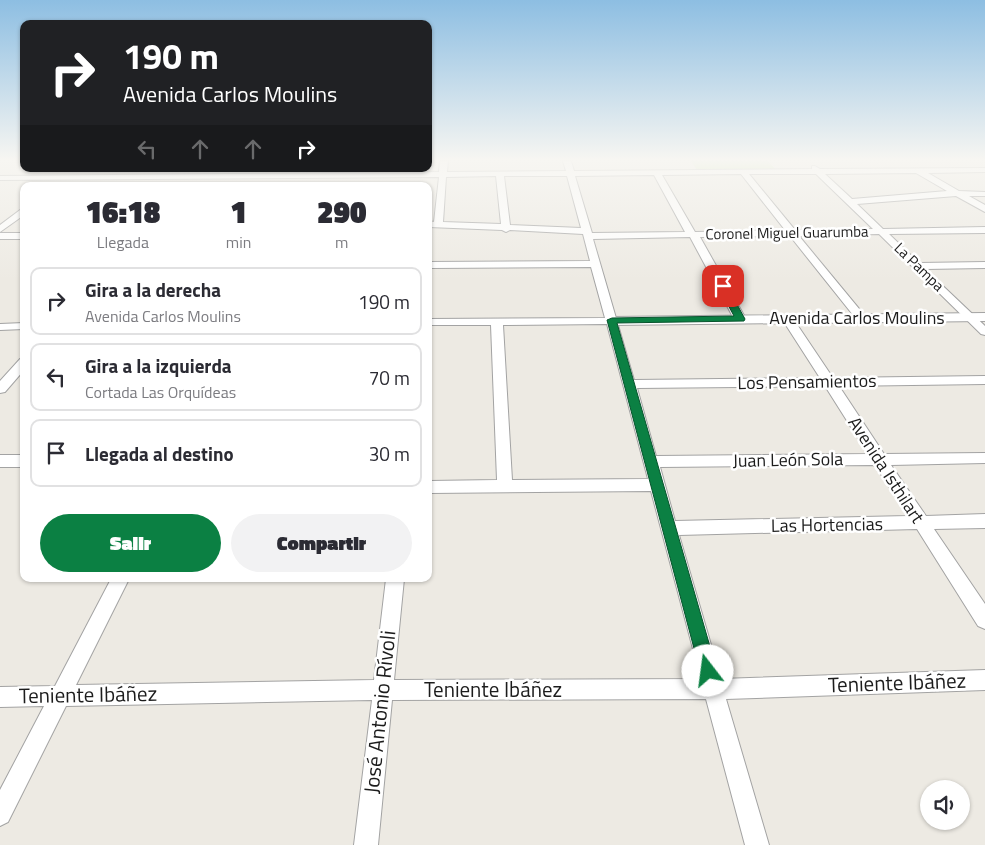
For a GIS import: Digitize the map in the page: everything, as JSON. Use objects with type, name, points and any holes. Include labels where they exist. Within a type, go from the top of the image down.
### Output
[{"type":"street","points":[[433,225],[438,200]]},
{"type":"street","points":[[503,200],[506,229]]},
{"type":"street","points":[[578,200],[757,845]]},
{"type":"street","points":[[671,200],[740,319]]},
{"type":"street","points":[[766,200],[861,318]]},
{"type":"street","points":[[852,202],[873,200]]},
{"type":"street","points":[[969,200],[985,209]]},
{"type":"street","name":"La Pampa","points":[[852,202],[985,332]]},
{"type":"street","points":[[0,228],[20,213]]},
{"type":"street","name":"Coronel Miguel Guarumba","points":[[433,225],[587,234],[693,235],[985,230]]},
{"type":"street","points":[[0,236],[20,236]]},
{"type":"street","points":[[432,265],[596,264]]},
{"type":"street","points":[[918,266],[985,265]]},
{"type":"street","name":"Avenida Carlos Moulins","points":[[432,322],[985,318]]},
{"type":"street","name":"Avenida Isthilart","points":[[788,319],[985,620]]},
{"type":"street","points":[[497,321],[505,486]]},
{"type":"street","points":[[0,327],[20,326]]},
{"type":"street","points":[[0,389],[20,366]]},
{"type":"street","name":"Los Pensamientos","points":[[630,384],[985,380]]},
{"type":"street","name":"Juan León Sola","points":[[651,462],[985,458]]},
{"type":"street","points":[[0,461],[20,461]]},
{"type":"street","points":[[432,487],[658,485]]},
{"type":"street","name":"Las Hortencias","points":[[670,528],[985,521]]},
{"type":"street","points":[[0,814],[118,582]]},
{"type":"street","name":"José Antonio Rívoli","points":[[366,845],[395,582]]},
{"type":"street","name":"Teniente Ibáñez","points":[[0,697],[382,690],[713,689],[985,680]]},
{"type":"route","points":[[708,671],[612,320],[740,319],[723,286]]}]
